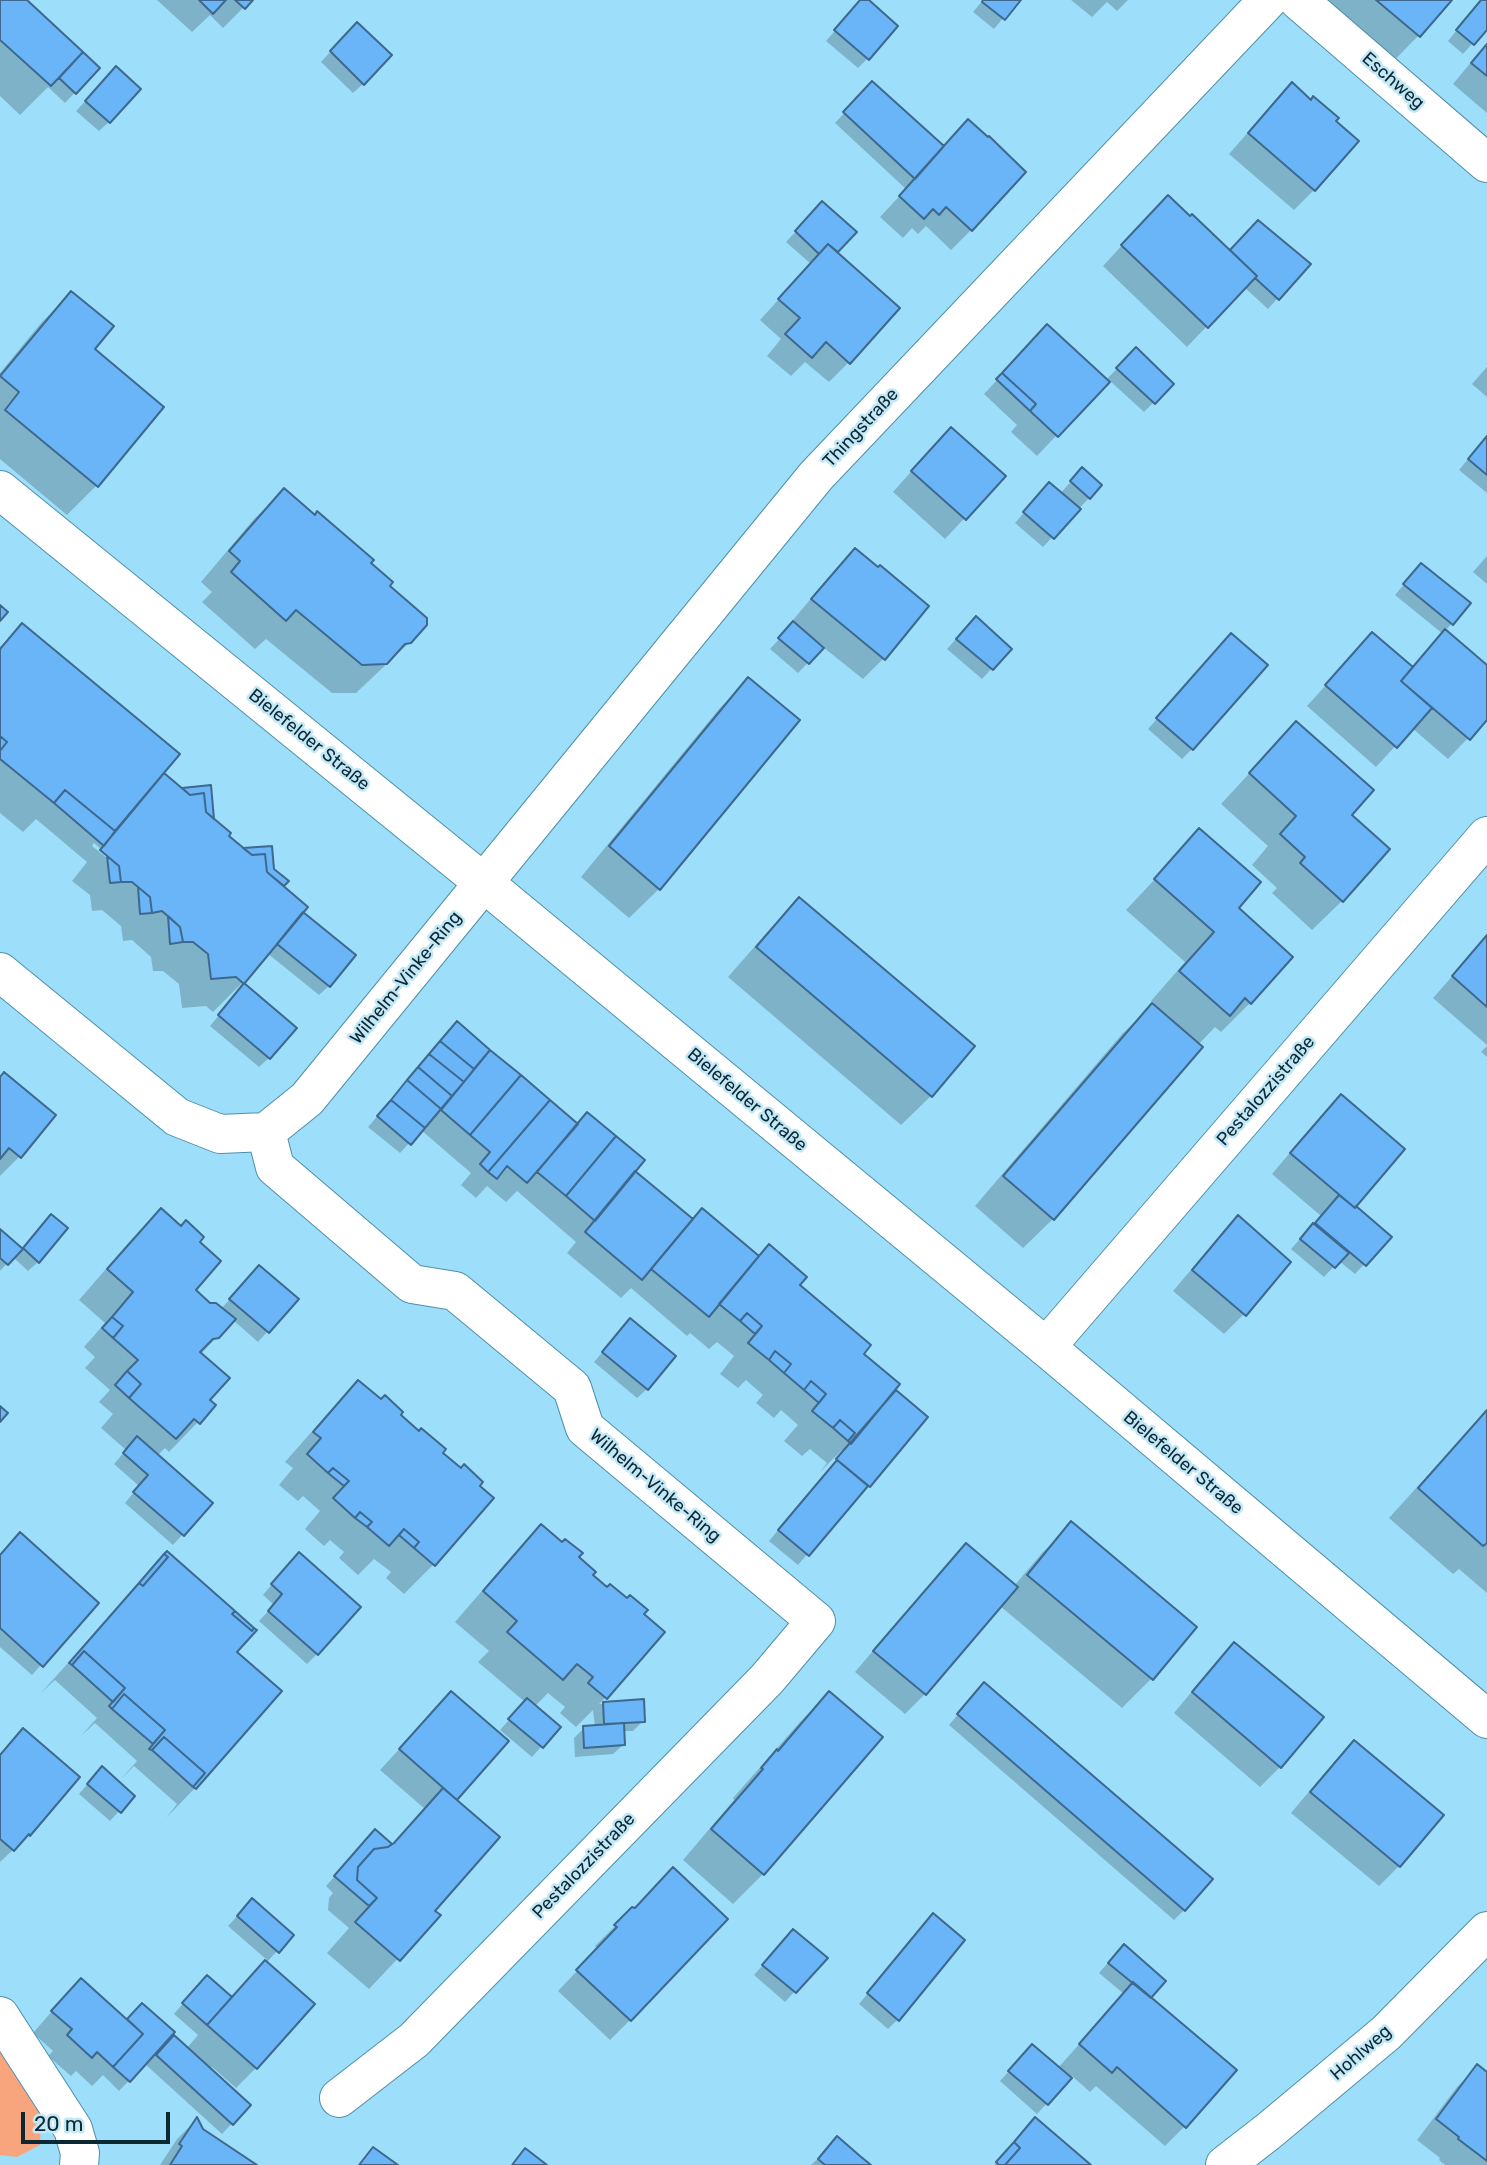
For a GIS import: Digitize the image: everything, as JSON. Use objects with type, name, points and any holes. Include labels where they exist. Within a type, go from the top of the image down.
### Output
[{"type":"street","name":"Thingstraße","points":[[484,883],[816,476],[1268,0]]},
{"type":"street","name":"Eschweg","points":[[1298,0],[1487,163]]},
{"type":"street","name":"Bielefelder Straße","points":[[0,490],[484,883],[1046,1348],[1487,1719]]},
{"type":"street","name":"Pestalozzistraße","points":[[1046,1348],[1487,836]]},
{"type":"street","name":"Wilhelm-Vinke-Ring","points":[[484,883],[307,1098],[266,1132],[275,1167],[412,1284],[455,1291],[572,1388],[585,1428],[816,1621]]},
{"type":"street","points":[[0,972],[177,1117],[220,1134],[266,1132]]},
{"type":"street","name":"Pestalozzistraße","points":[[339,2098],[414,2040],[767,1679],[816,1621]]},
{"type":"street","name":"Hohlweg","points":[[1225,2165],[1386,2033],[1487,1931]]},
{"type":"street","points":[[0,2016],[73,2129],[80,2153],[79,2165]]},
{"type":"shaded area","points":[[0,2051],[41,2116],[40,2145],[17,2157],[0,2155]]},
{"type":"building","points":[[0,0],[27,0],[83,52],[51,86],[0,40]]},
{"type":"building","points":[[199,0],[226,0],[213,14]]},
{"type":"building","points":[[235,0],[253,0],[245,9]]},
{"type":"building","points":[[860,0],[869,0],[898,26],[869,60],[834,30]]},
{"type":"building","points":[[1021,0],[1005,20],[982,2]]},
{"type":"building","points":[[1376,0],[1452,0],[1420,37]]},
{"type":"building","points":[[1481,0],[1487,0],[1487,30],[1474,45],[1456,30]]},
{"type":"building","points":[[357,22],[392,55],[364,85],[330,51]]},
{"type":"building","points":[[1487,44],[1487,76],[1471,63]]},
{"type":"building","points":[[83,52],[100,68],[76,94],[59,78]]},
{"type":"building","points":[[116,66],[141,89],[110,123],[85,101]]},
{"type":"building","points":[[872,81],[944,146],[915,179],[843,112]]},
{"type":"building","points":[[1292,82],[1311,100],[1313,96],[1339,118],[1336,121],[1359,141],[1315,191],[1248,133]]},
{"type":"building","points":[[968,119],[1026,172],[972,231],[946,207],[939,215],[933,209],[924,219],[899,196]]},
{"type":"building","points":[[1168,195],[1190,216],[1192,214],[1257,276],[1208,328],[1121,245]]},
{"type":"building","points":[[822,201],[857,232],[838,252],[828,244],[819,254],[795,231]]},
{"type":"building","points":[[1258,220],[1311,264],[1279,300],[1230,250]]},
{"type":"building","points":[[828,244],[900,308],[850,364],[826,342],[812,358],[785,334],[800,318],[778,299]]},
{"type":"building","points":[[71,291],[114,326],[95,349],[164,407],[98,487],[5,410],[19,392],[0,376]]},
{"type":"building","points":[[1047,324],[1110,382],[1058,437],[1030,411],[1036,404],[1002,373]]},
{"type":"building","points":[[1136,347],[1174,384],[1155,404],[1116,368]]},
{"type":"building","points":[[1002,373],[1036,404],[1030,411],[996,379]]},
{"type":"building","points":[[951,427],[1006,476],[966,520],[911,471]]},
{"type":"building","points":[[1487,436],[1487,475],[1468,459]]},
{"type":"building","points":[[1082,467],[1102,485],[1090,499],[1070,481]]},
{"type":"building","points":[[1049,482],[1081,509],[1054,539],[1023,512]]},
{"type":"building","points":[[284,488],[315,515],[317,511],[374,560],[371,563],[393,582],[390,586],[427,618],[427,625],[387,664],[362,665],[296,610],[286,621],[231,572],[240,561],[229,551]]},
{"type":"building","points":[[855,548],[929,606],[885,660],[811,599]]},
{"type":"building","points":[[1421,563],[1471,603],[1453,625],[1403,584]]},
{"type":"building","points":[[0,605],[8,612],[0,621]]},
{"type":"building","points":[[976,616],[1012,649],[993,670],[956,639]]},
{"type":"building","points":[[793,621],[824,648],[809,664],[778,638]]},
{"type":"building","points":[[22,623],[180,754],[115,831],[65,790],[54,803],[0,759],[0,751],[7,742],[0,736],[0,649]]},
{"type":"building","points":[[1445,629],[1487,665],[1487,720],[1470,740],[1401,681]]},
{"type":"building","points":[[1372,632],[1413,667],[1401,681],[1432,708],[1397,748],[1325,685]]},
{"type":"building","points":[[1231,633],[1268,665],[1193,750],[1156,718]]},
{"type":"building","points":[[748,677],[800,720],[660,890],[609,846]]},
{"type":"building","points":[[1296,721],[1374,790],[1352,815],[1390,849],[1343,902],[1300,863],[1305,857],[1280,834],[1296,816],[1249,773]]},
{"type":"building","points":[[0,736],[7,742],[0,751]]},
{"type":"building","points":[[164,773],[190,795],[204,793],[206,812],[252,855],[265,854],[267,872],[308,907],[244,984],[236,977],[211,979],[208,954],[193,942],[183,942],[180,927],[162,911],[152,913],[150,897],[132,882],[121,882],[119,866],[100,850]]},
{"type":"building","points":[[211,785],[214,819],[206,812],[204,793],[190,795],[182,788]]},
{"type":"building","points":[[65,790],[115,831],[104,846],[54,803]]},
{"type":"building","points":[[1199,828],[1261,882],[1239,908],[1293,957],[1251,1004],[1245,998],[1230,1016],[1179,971],[1214,932],[1154,879]]},
{"type":"building","points":[[272,846],[274,869],[289,881],[284,886],[267,872],[265,854],[252,855],[243,848]]},
{"type":"building","points":[[107,856],[119,866],[121,882],[110,883]]},
{"type":"building","points":[[138,887],[150,897],[152,913],[140,914]]},
{"type":"building","points":[[799,897],[975,1046],[932,1097],[756,947]]},
{"type":"building","points":[[303,912],[356,955],[330,987],[277,944]]},
{"type":"building","points":[[168,916],[180,927],[183,942],[170,944]]},
{"type":"building","points":[[1487,935],[1487,1007],[1452,976]]},
{"type":"building","points":[[244,983],[297,1028],[270,1059],[218,1015]]},
{"type":"building","points":[[1152,1003],[1203,1047],[1054,1220],[1003,1176]]},
{"type":"building","points":[[457,1021],[490,1050],[474,1069],[440,1041]]},
{"type":"building","points":[[440,1041],[474,1069],[464,1082],[429,1054]]},
{"type":"building","points":[[490,1050],[521,1075],[470,1135],[441,1110]]},
{"type":"building","points":[[429,1054],[464,1082],[452,1096],[418,1067]]},
{"type":"building","points":[[418,1067],[452,1096],[441,1109],[407,1080]]},
{"type":"building","points":[[4,1072],[56,1115],[21,1158],[9,1148],[0,1159],[0,1077]]},
{"type":"building","points":[[521,1075],[550,1100],[488,1172],[480,1164],[490,1152],[470,1135]]},
{"type":"building","points":[[407,1080],[441,1109],[425,1128],[391,1100]]},
{"type":"building","points":[[1341,1094],[1405,1149],[1355,1208],[1290,1153]]},
{"type":"building","points":[[391,1100],[425,1128],[411,1145],[377,1116]]},
{"type":"building","points":[[550,1100],[578,1124],[527,1183],[507,1166],[497,1179],[488,1172]]},
{"type":"building","points":[[587,1112],[616,1136],[566,1196],[537,1172]]},
{"type":"building","points":[[616,1136],[645,1160],[595,1221],[566,1196]]},
{"type":"building","points":[[635,1171],[693,1219],[642,1280],[585,1232]]},
{"type":"building","points":[[1339,1195],[1392,1237],[1366,1266],[1315,1223]]},
{"type":"building","points":[[161,1208],[181,1226],[186,1220],[204,1237],[200,1242],[221,1261],[196,1290],[210,1303],[216,1303],[236,1319],[219,1338],[213,1339],[200,1352],[230,1378],[210,1400],[216,1405],[200,1424],[194,1419],[176,1439],[129,1398],[141,1384],[127,1371],[138,1360],[113,1338],[123,1326],[112,1317],[133,1292],[107,1269]]},
{"type":"building","points":[[702,1208],[759,1256],[709,1317],[651,1269]]},
{"type":"building","points":[[51,1214],[68,1228],[39,1263],[23,1248]]},
{"type":"building","points":[[1238,1215],[1291,1262],[1246,1316],[1192,1270]]},
{"type":"building","points":[[1313,1223],[1349,1253],[1335,1268],[1300,1239]]},
{"type":"building","points":[[0,1229],[23,1249],[8,1265],[0,1258]]},
{"type":"building","points":[[769,1244],[807,1277],[800,1285],[871,1345],[864,1354],[900,1384],[851,1444],[848,1441],[855,1433],[840,1420],[833,1428],[812,1411],[826,1394],[811,1381],[804,1390],[784,1373],[791,1364],[775,1351],[769,1360],[748,1343],[762,1326],[747,1313],[740,1321],[719,1304]]},
{"type":"building","points":[[259,1265],[299,1299],[269,1333],[229,1299]]},
{"type":"building","points":[[747,1313],[762,1326],[755,1334],[740,1321]]},
{"type":"building","points":[[112,1317],[123,1326],[113,1338],[102,1328]]},
{"type":"building","points":[[630,1318],[676,1356],[648,1390],[602,1352]]},
{"type":"building","points":[[775,1351],[791,1364],[784,1373],[769,1360]]},
{"type":"building","points":[[127,1371],[141,1384],[129,1398],[115,1385]]},
{"type":"building","points":[[358,1380],[381,1399],[385,1395],[403,1412],[401,1415],[419,1431],[421,1428],[446,1449],[443,1453],[461,1468],[464,1464],[483,1482],[480,1486],[494,1498],[435,1566],[414,1548],[419,1542],[404,1529],[389,1546],[367,1527],[372,1522],[360,1512],[355,1518],[333,1498],[349,1481],[333,1468],[328,1473],[307,1454],[321,1438],[313,1432]]},
{"type":"building","points":[[811,1381],[826,1394],[819,1403],[804,1390]]},
{"type":"building","points":[[896,1390],[928,1417],[870,1487],[836,1459]]},
{"type":"building","points":[[0,1406],[8,1413],[0,1422]]},
{"type":"building","points":[[1487,1410],[1487,1543],[1483,1546],[1418,1488]]},
{"type":"building","points":[[840,1420],[855,1433],[848,1441],[833,1428]]},
{"type":"building","points":[[137,1436],[213,1503],[184,1536],[133,1492],[148,1475],[123,1453]]},
{"type":"building","points":[[837,1460],[868,1486],[809,1556],[778,1530]]},
{"type":"building","points":[[333,1468],[349,1481],[344,1486],[328,1473]]},
{"type":"building","points":[[360,1512],[372,1522],[367,1527],[355,1518]]},
{"type":"building","points":[[1071,1521],[1197,1627],[1153,1680],[1027,1575]]},
{"type":"building","points":[[541,1524],[562,1542],[565,1539],[583,1553],[579,1557],[596,1572],[593,1575],[627,1598],[630,1595],[648,1610],[644,1614],[665,1632],[607,1699],[588,1683],[593,1677],[577,1664],[563,1680],[507,1632],[517,1621],[483,1591]]},
{"type":"building","points":[[404,1529],[419,1542],[414,1548],[399,1535]]},
{"type":"building","points":[[20,1532],[99,1603],[43,1667],[0,1628],[0,1555]]},
{"type":"building","points":[[966,1543],[1018,1587],[926,1695],[873,1651]]},
{"type":"building","points":[[167,1551],[235,1611],[232,1614],[252,1631],[254,1628],[257,1630],[237,1652],[282,1691],[196,1789],[193,1787],[205,1773],[164,1737],[152,1750],[149,1749],[165,1730],[124,1694],[112,1709],[109,1706],[125,1688],[84,1651],[72,1665],[69,1663],[139,1583],[143,1586],[168,1557],[164,1554]]},
{"type":"building","points":[[299,1552],[361,1607],[318,1655],[268,1611],[282,1594],[271,1584]]},
{"type":"building","points":[[164,1554],[168,1557],[143,1586],[139,1583]]},
{"type":"building","points":[[235,1611],[254,1628],[252,1631],[232,1614]]},
{"type":"building","points":[[1234,1642],[1324,1717],[1281,1768],[1192,1692]]},
{"type":"building","points":[[84,1651],[125,1688],[113,1702],[72,1665]]},
{"type":"building","points":[[984,1682],[1213,1879],[1185,1911],[957,1714]]},
{"type":"building","points":[[451,1691],[509,1741],[457,1800],[399,1749]]},
{"type":"building","points":[[829,1691],[883,1737],[764,1875],[711,1829]]},
{"type":"building","points":[[124,1694],[165,1730],[153,1744],[112,1709]]},
{"type":"building","points":[[527,1698],[561,1727],[543,1748],[508,1719]]},
{"type":"building","points":[[644,1699],[645,1722],[604,1724],[603,1702]]},
{"type":"building","points":[[624,1723],[625,1745],[584,1748],[583,1726]]},
{"type":"building","points":[[23,1728],[80,1777],[14,1851],[0,1839],[0,1755]]},
{"type":"building","points":[[164,1737],[205,1773],[193,1787],[152,1750]]},
{"type":"building","points":[[1354,1740],[1444,1815],[1400,1867],[1310,1792]]},
{"type":"building","points":[[102,1766],[135,1796],[121,1813],[87,1784]]},
{"type":"building","points":[[443,1788],[500,1837],[435,1911],[441,1915],[400,1961],[355,1922],[377,1898],[357,1880],[358,1867],[374,1849],[388,1847],[394,1843]]},
{"type":"building","points":[[375,1829],[392,1844],[374,1849],[358,1867],[357,1880],[377,1898],[369,1906],[334,1876]]},
{"type":"building","points":[[673,1867],[728,1919],[631,2021],[576,1970],[617,1927],[614,1925],[632,1907],[635,1908]]},
{"type":"building","points":[[252,1898],[294,1935],[279,1953],[237,1916]]},
{"type":"building","points":[[933,1913],[965,1940],[899,2021],[867,1993]]},
{"type":"building","points":[[793,1929],[828,1958],[796,1993],[762,1965]]},
{"type":"building","points":[[1124,1944],[1166,1981],[1151,1998],[1108,1963]]},
{"type":"building","points":[[265,1960],[315,2004],[257,2069],[207,2025]]},
{"type":"building","points":[[207,1975],[232,1997],[207,2025],[182,2003]]},
{"type":"building","points":[[81,1978],[143,2034],[113,2067],[97,2052],[92,2058],[67,2035],[72,2029],[51,2011]]},
{"type":"building","points":[[1133,1982],[1237,2070],[1186,2128],[1117,2067],[1112,2073],[1079,2044]]},
{"type":"building","points":[[142,2003],[175,2032],[130,2082],[113,2067],[143,2034],[127,2019]]},
{"type":"building","points":[[174,2035],[251,2105],[233,2125],[156,2055]]},
{"type":"building","points":[[1032,2044],[1072,2078],[1048,2105],[1008,2071]]},
{"type":"building","points":[[1477,2064],[1487,2072],[1487,2161],[1436,2119]]},
{"type":"building","points":[[197,2117],[203,2129],[257,2165],[170,2165],[182,2146],[179,2144]]},
{"type":"building","points":[[1035,2117],[1091,2165],[1005,2165],[1020,2148],[1014,2142]]},
{"type":"building","points":[[837,2136],[871,2165],[825,2165],[818,2159]]},
{"type":"building","points":[[1014,2142],[1020,2148],[1005,2165],[999,2165],[996,2162]]},
{"type":"building","points":[[373,2147],[398,2165],[359,2165]]},
{"type":"building","points":[[525,2148],[547,2165],[512,2165]]}]
